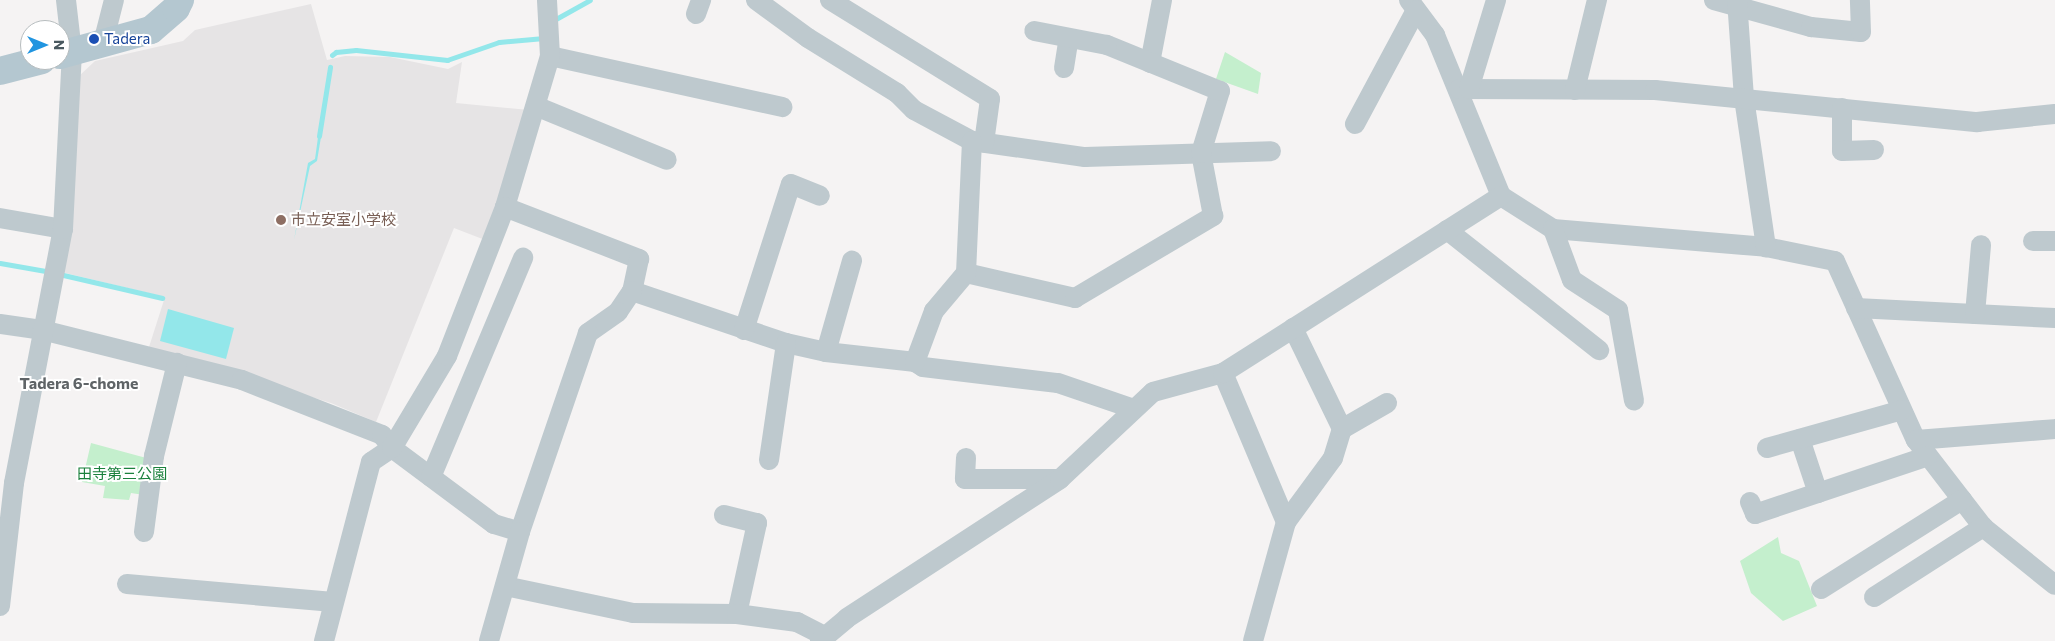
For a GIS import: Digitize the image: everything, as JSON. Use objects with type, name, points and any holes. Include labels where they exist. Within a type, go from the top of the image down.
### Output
[{"type":"main road","points":[[70,52],[152,30],[176,8],[180,0]]},
{"type":"main road","points":[[0,72],[20,66]]},
{"type":"street","points":[[66,0],[66,20]]},
{"type":"street","points":[[103,43],[114,0]]},
{"type":"street","points":[[324,641],[371,462],[392,448],[447,356],[506,207],[538,107],[550,56],[547,0]]},
{"type":"street","points":[[756,0],[808,38],[898,93],[914,110],[978,142],[1085,158],[1271,151]]},
{"type":"street","points":[[830,0],[990,99],[978,142],[966,273],[934,311],[915,362]]},
{"type":"street","points":[[1150,63],[1162,0]]},
{"type":"street","points":[[1464,89],[1496,0]]},
{"type":"street","points":[[1575,90],[1597,0]]},
{"type":"street","points":[[1714,0],[1737,2],[1811,27],[1861,32],[1860,0]]},
{"type":"street","points":[[1737,2],[1744,98],[1766,247]]},
{"type":"street","points":[[1355,124],[1412,5],[1435,35],[1464,89],[1501,196],[1553,229],[1766,247],[1835,261],[1916,440],[1983,527],[2055,585]]},
{"type":"street","points":[[966,273],[1075,298],[1213,216],[1201,153],[1220,91],[1107,45],[1034,31]]},
{"type":"street","points":[[1064,68],[1069,38]]},
{"type":"street","points":[[550,56],[782,107]]},
{"type":"street","points":[[0,606],[8,468],[42,330],[63,229],[66,70]]},
{"type":"street","points":[[1464,89],[1654,90],[1977,122],[2055,114]]},
{"type":"street","points":[[538,107],[667,160]]},
{"type":"street","points":[[1842,108],[1842,151],[1874,150]]},
{"type":"street","points":[[744,330],[791,184],[820,196]]},
{"type":"street","points":[[505,586],[633,613],[737,614],[797,622],[821,638],[1060,479],[1153,392],[1222,373],[1501,196]]},
{"type":"street","points":[[489,641],[520,532],[588,333],[618,312],[632,291],[639,259],[506,207]]},
{"type":"street","points":[[0,218],[63,229]]},
{"type":"street","points":[[1553,229],[1572,280],[1618,310],[1634,401]]},
{"type":"street","points":[[1447,230],[1599,350]]},
{"type":"street","points":[[2033,241],[2055,241]]},
{"type":"street","points":[[1975,314],[1981,245]]},
{"type":"street","points":[[431,477],[474,400],[510,314],[523,258]]},
{"type":"street","points":[[826,352],[852,261]]},
{"type":"street","points":[[632,291],[786,343],[826,352],[915,362],[923,367],[1058,384],[1134,409]]},
{"type":"street","points":[[1856,308],[2055,318]]},
{"type":"street","points":[[0,324],[42,330],[250,384],[382,435],[392,448],[494,524],[520,532]]},
{"type":"street","points":[[1253,641],[1286,522],[1333,458],[1342,429],[1293,328]]},
{"type":"street","points":[[770,460],[786,343]]},
{"type":"street","points":[[144,532],[154,456],[177,364]]},
{"type":"street","points":[[1222,373],[1286,522]]},
{"type":"street","points":[[1342,429],[1386,404]]},
{"type":"street","points":[[1767,448],[1902,410]]},
{"type":"street","points":[[1916,440],[2055,429]]},
{"type":"street","points":[[1800,439],[1818,493]]},
{"type":"street","points":[[1750,502],[1755,514],[1928,456]]},
{"type":"street","points":[[966,458],[965,479],[1060,479]]},
{"type":"street","points":[[1821,589],[1962,500]]},
{"type":"street","points":[[724,515],[757,523],[737,614]]},
{"type":"street","points":[[1874,597],[1983,527]]},
{"type":"street","points":[[127,584],[333,602]]},
{"type":"shaded area","name":"市立安室小学校","points":[[311,4],[327,60],[345,56],[390,57],[448,69],[462,62],[456,103],[529,110],[485,240],[454,228],[376,422],[331,403],[149,347],[165,297],[61,272],[78,77],[95,61],[183,41],[195,30]]},
{"type":"green space","points":[[1225,52],[1261,73],[1258,94],[1216,79]]},
{"type":"green space","name":"田寺第三公園","points":[[91,443],[150,459],[144,495],[131,493],[129,500],[103,498],[105,486],[82,482]]},
{"type":"green space","points":[[1778,537],[1781,553],[1799,561],[1817,606],[1783,621],[1751,593],[1740,561]]},
{"type":"water","points":[[319,130],[322,131],[317,161],[310,166],[294,240],[308,163],[315,159]]},
{"type":"water","points":[[168,309],[234,328],[226,359],[160,341]]},
{"type":"waterway","points":[[554,20],[590,0]]},
{"type":"waterway","points":[[332,55],[336,52],[356,50],[447,60],[499,42],[544,38]]},
{"type":"waterway","points":[[319,136],[330,67]]},
{"type":"waterway","points":[[0,263],[51,272]]},
{"type":"waterway","points":[[59,274],[162,298]]},
{"type":"place","name":"Tadera","points":[[94,39]]},
{"type":"place","name":"市立安室小学校","points":[[281,220]]},
{"type":"district","name":"Tadera 6-chome","points":[[79,383]]}]
